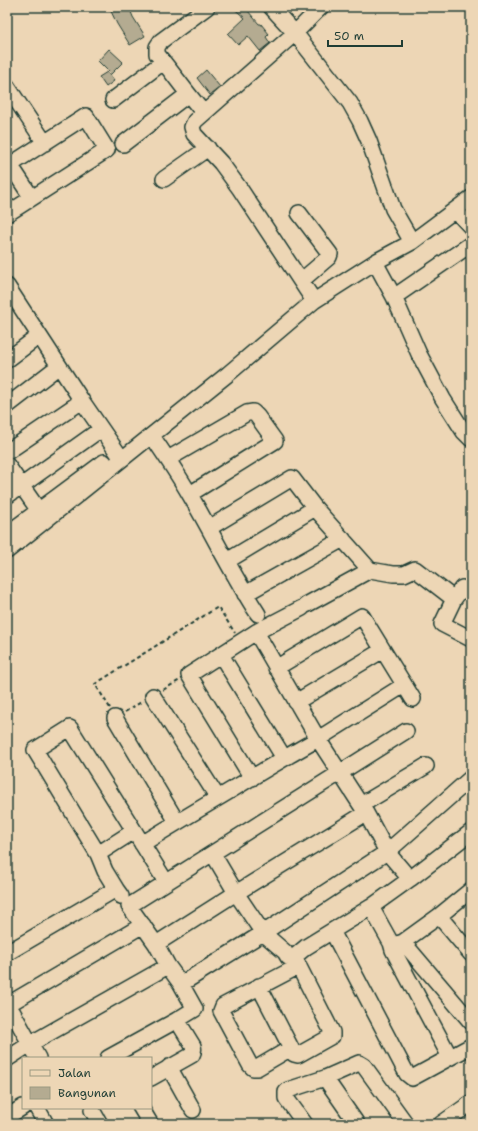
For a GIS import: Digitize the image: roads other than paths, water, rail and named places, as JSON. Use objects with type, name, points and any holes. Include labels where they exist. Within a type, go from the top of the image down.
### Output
[{"type":"street","points":[[204,113],[156,54],[157,47],[161,41],[207,7]]},
{"type":"street","points":[[271,7],[295,33],[350,103],[369,141],[393,210],[412,242]]},
{"type":"street","points":[[314,301],[240,189],[221,163],[194,134],[192,127],[194,121],[295,33],[321,7]]},
{"type":"street","points":[[113,100],[163,62]]},
{"type":"street","points":[[7,86],[45,143]]},
{"type":"street","points":[[122,144],[188,95]]},
{"type":"street","points":[[7,214],[32,198],[107,150],[86,116],[45,143],[8,164],[32,198]]},
{"type":"street","points":[[164,179],[208,148]]},
{"type":"street","points":[[7,550],[42,515],[120,456],[152,436],[314,301],[376,262],[412,242],[471,198]]},
{"type":"street","points":[[455,210],[471,227]]},
{"type":"street","points":[[299,213],[330,254],[329,257],[300,281]]},
{"type":"street","points":[[394,297],[471,244]]},
{"type":"street","points":[[376,262],[394,297],[419,354],[443,399],[464,432],[471,439]]},
{"type":"street","points":[[7,286],[82,401],[120,456]]},
{"type":"street","points":[[9,354],[40,336]]},
{"type":"street","points":[[7,406],[59,366]]},
{"type":"street","points":[[7,452],[82,401]]},
{"type":"street","points":[[168,459],[253,412],[275,441],[190,494]]},
{"type":"street","points":[[7,496],[101,429]]},
{"type":"street","points":[[152,436],[190,494],[245,594],[258,614]]},
{"type":"street","points":[[7,465],[42,515]]},
{"type":"street","points":[[209,528],[292,478],[315,508],[370,570],[393,574],[404,574],[415,569],[454,599]]},
{"type":"street","points":[[227,561],[315,508]]},
{"type":"street","points":[[7,534],[42,515]]},
{"type":"street","points":[[245,594],[343,539]]},
{"type":"street","points":[[252,778],[189,674],[256,632],[370,570]]},
{"type":"street","points":[[471,593],[462,588],[454,599],[442,624],[471,639]]},
{"type":"street","points":[[276,668],[362,616],[412,699]]},
{"type":"street","points":[[256,632],[318,739],[363,809],[387,852],[410,879]]},
{"type":"street","points":[[296,702],[383,650]]},
{"type":"street","points":[[221,655],[284,758]]},
{"type":"street","points":[[142,844],[318,739],[404,685]]},
{"type":"street","points":[[153,696],[218,798]]},
{"type":"street","points":[[115,718],[177,822]]},
{"type":"street","points":[[110,1057],[177,1020],[195,1008],[181,984],[168,966],[156,944],[104,871],[98,854],[35,750],[70,728],[166,882]]},
{"type":"street","points":[[129,906],[406,731]]},
{"type":"street","points":[[156,944],[236,893],[426,766]]},
{"type":"street","points":[[181,984],[263,933],[387,852],[471,778]]},
{"type":"street","points":[[98,854],[134,831]]},
{"type":"street","points":[[291,1048],[257,1068],[253,1068],[221,1011],[223,1006],[259,986],[296,961],[306,947],[371,907],[471,832]]},
{"type":"street","points":[[213,854],[236,893],[263,933],[288,957],[296,961],[332,1032],[332,1036],[298,1055],[294,1054],[259,986]]},
{"type":"street","points":[[7,953],[116,888]]},
{"type":"street","points":[[450,1057],[393,950],[397,942],[439,916],[471,890]]},
{"type":"street","points":[[371,907],[397,942],[471,1022]]},
{"type":"street","points":[[439,916],[471,954]]},
{"type":"street","points":[[37,1057],[7,1004],[143,925]]},
{"type":"street","points":[[332,931],[407,1074],[412,1078],[471,1046]]},
{"type":"street","points":[[7,1059],[30,1044],[168,966]]},
{"type":"street","points":[[152,1077],[192,1055],[194,1052],[193,1046],[177,1020]]},
{"type":"street","points":[[305,1124],[286,1098],[286,1092],[358,1064],[364,1066],[406,1124]]},
{"type":"street","points":[[169,1067],[193,1110]]},
{"type":"street","points":[[325,1078],[357,1124]]},
{"type":"street","points":[[441,1124],[471,1103]]},
{"type":"street","points":[[7,1117],[22,1108]]},
{"type":"street","points":[[38,1109],[46,1124]]},
{"type":"street","points":[[92,1109],[100,1124]]},
{"type":"street","points":[[142,1109],[150,1123]]}]
